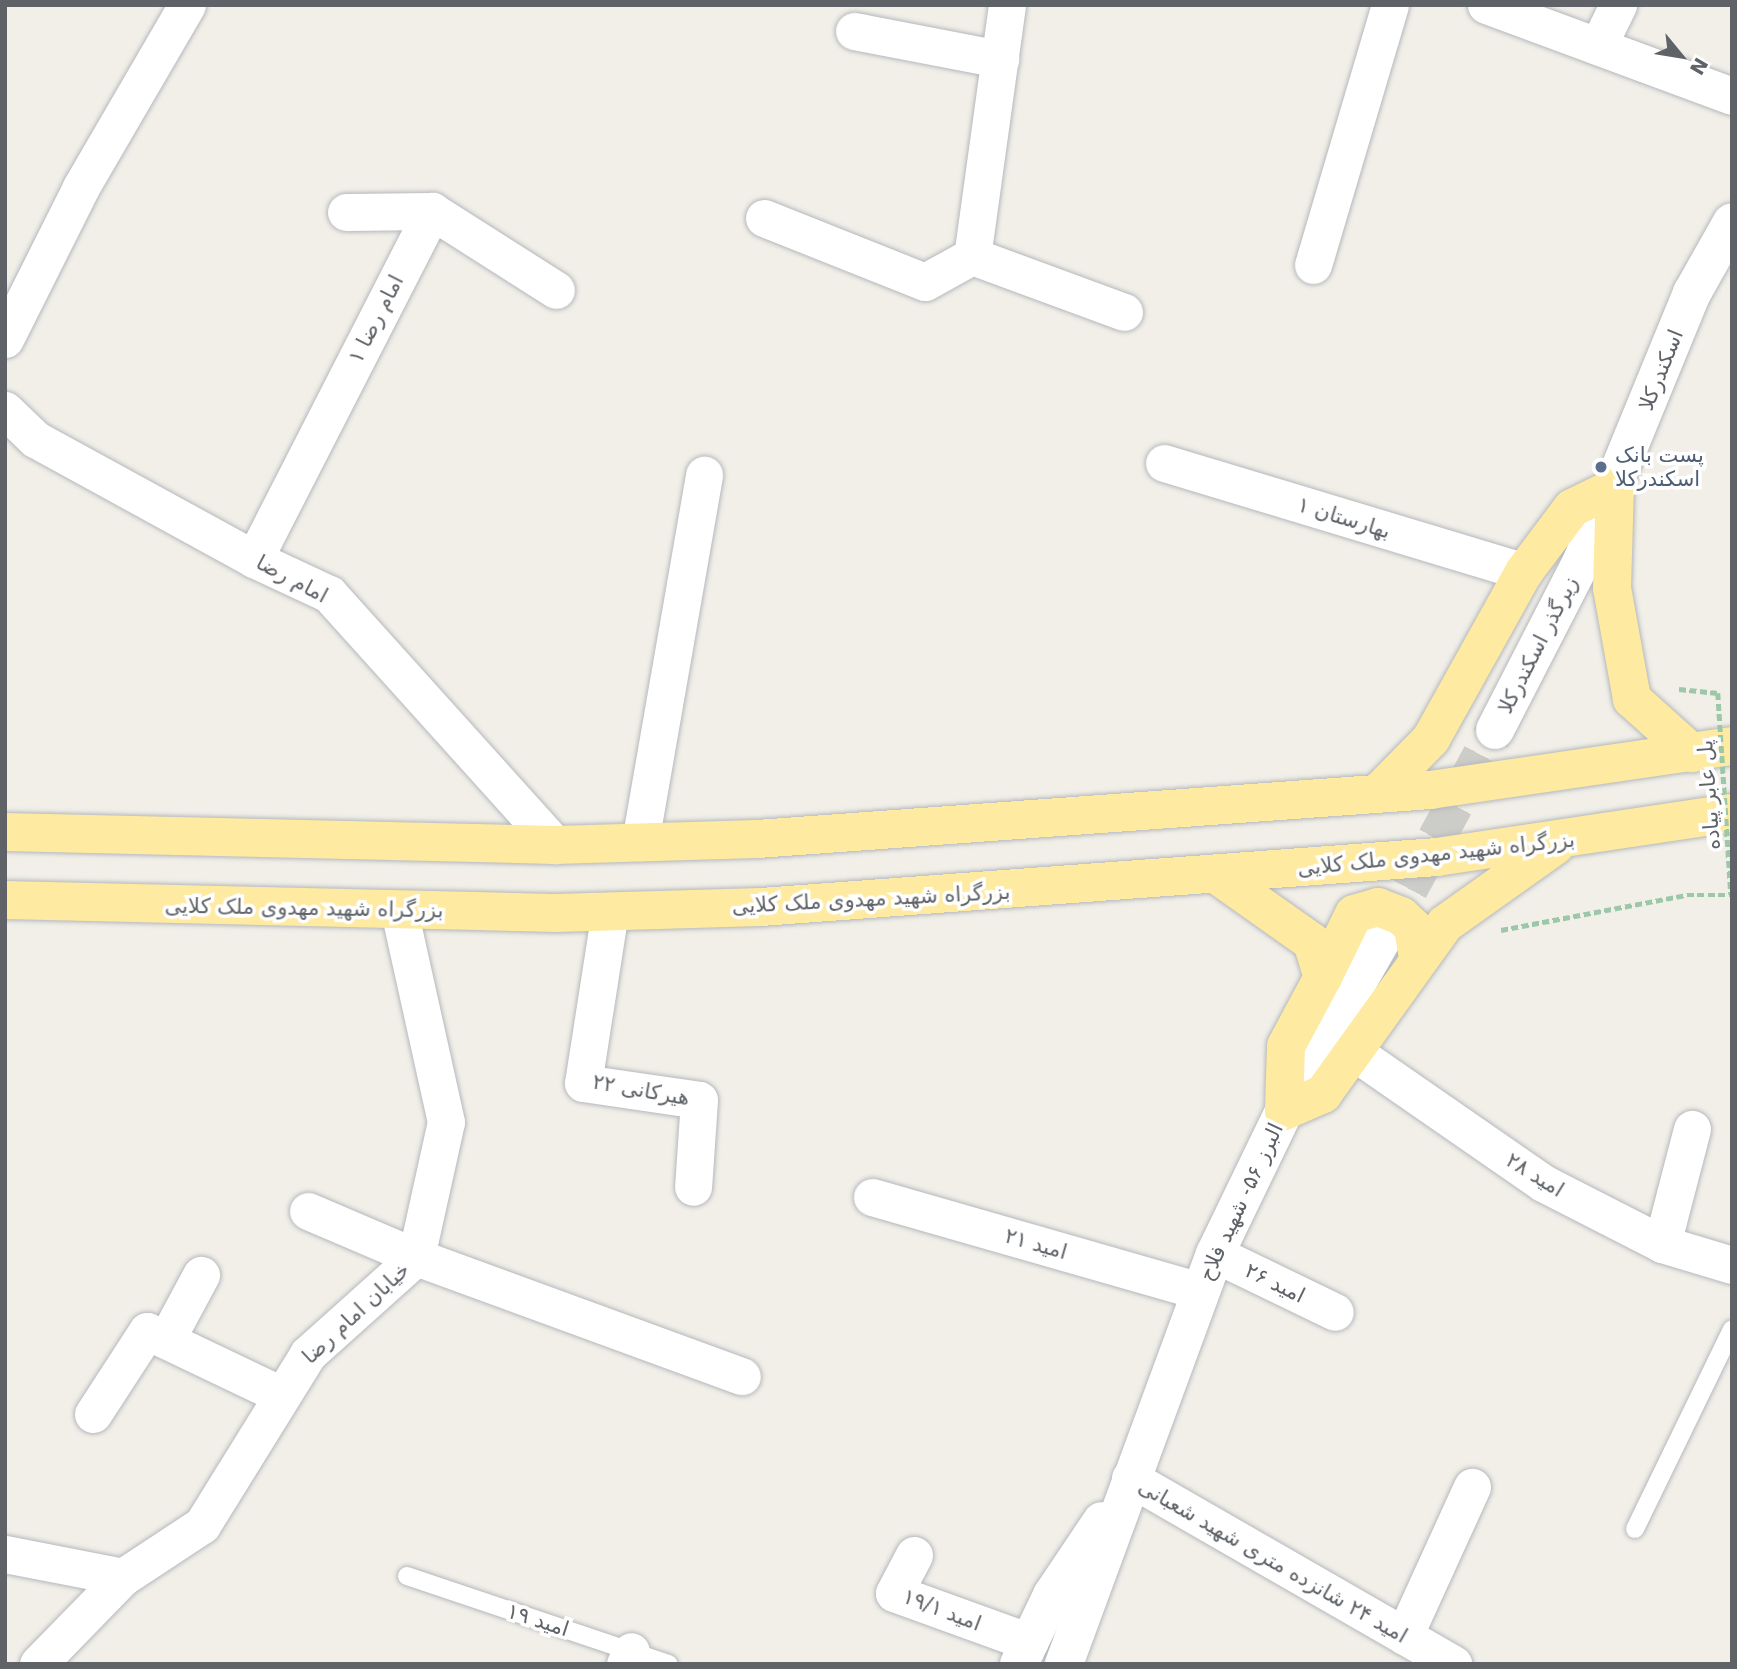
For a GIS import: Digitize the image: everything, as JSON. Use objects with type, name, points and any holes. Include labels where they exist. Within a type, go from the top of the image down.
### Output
[{"type":"highway","points":[[1377,794],[1431,739],[1524,572],[1572,508],[1615,487],[1612,588],[1632,699],[1692,753]]},
{"type":"highway","points":[[5,832],[555,845],[957,827],[1377,794],[1732,746]]},
{"type":"highway","name":"بزرگراه شهید مهدوی ملک کلایی","points":[[5,900],[399,910],[610,911],[785,906],[1217,876],[1561,842],[1732,813]]},
{"type":"highway","points":[[1418,959],[1413,927],[1402,916],[1378,907],[1354,914],[1286,1046],[1284,1111],[1323,1094],[1445,925],[1561,842]]},
{"type":"highway","points":[[1217,876],[1312,942],[1323,977]]},
{"type":"street","points":[[5,339],[81,187],[187,5]]},
{"type":"street","points":[[972,257],[1007,5]]},
{"type":"street","points":[[1313,265],[1390,5]]},
{"type":"street","points":[[1486,5],[1732,96]]},
{"type":"street","points":[[1598,46],[1618,5]]},
{"type":"street","points":[[854,32],[1000,59]]},
{"type":"street","points":[[346,212],[432,211],[556,290]]},
{"type":"street","name":"امام رضا ۱","points":[[254,559],[432,211]]},
{"type":"street","points":[[764,218],[925,282],[972,257],[1124,312]]},
{"type":"street","name":"اسکندرکلا","points":[[1582,561],[1615,487],[1692,293],[1732,222]]},
{"type":"street","name":"امام رضا","points":[[5,410],[35,439],[254,559],[329,594],[555,845]]},
{"type":"street","name":"بهارستان ۱","points":[[1164,463],[1524,572]]},
{"type":"street","points":[[640,842],[704,475]]},
{"type":"street","name":"زیرگذر اسکندرکلا","points":[[1495,730],[1582,561]]},
{"type":"street","name":"خیابان امام رضا","points":[[38,1664],[122,1577],[202,1525],[307,1354],[416,1257],[446,1122],[399,910]]},
{"type":"street","name":"هیرکانی ۲۲","points":[[610,911],[583,1083],[699,1100],[693,1186]]},
{"type":"street","name":"البرز ۵۶- شهید فلاح","points":[[1064,1664],[1130,1478],[1215,1254],[1284,1111],[1382,939]]},
{"type":"street","name":"امید ۲۸","points":[[1354,1052],[1543,1183],[1662,1244],[1732,1265]]},
{"type":"street","points":[[1662,1244],[1692,1129]]},
{"type":"street","name":"امید ۲۱","points":[[872,1197],[1199,1291]]},
{"type":"street","points":[[308,1211],[416,1257],[742,1376]]},
{"type":"street","name":"امید ۲۶","points":[[1215,1254],[1335,1312]]},
{"type":"street","points":[[166,1340],[201,1276]]},
{"type":"street","points":[[93,1414],[147,1331],[281,1395]]},
{"type":"street","name":"البرز ۵۶- شهید فلاح","points":[[1024,1653],[1052,1595],[1130,1478]]},
{"type":"street","name":"امید ۲۴ شانزده متری شهید شعبانی","points":[[1130,1478],[1453,1664]]},
{"type":"street","points":[[1404,1636],[1472,1487]]},
{"type":"street","points":[[5,1553],[122,1577]]},
{"type":"street","name":"امید ۱۹/۱","points":[[914,1555],[894,1593],[1024,1653]]},
{"type":"lane","points":[[1635,1529],[1732,1329]]},
{"type":"lane","name":"امید ۱۹","points":[[407,1576],[628,1657],[669,1664]]},
{"type":"path","name":"پل عابر پیاده","points":[[1667,687],[1718,693],[1731,895]]},
{"type":"path","points":[[1445,925],[1510,930],[1687,895],[1731,895]]},
{"type":"tunnel","points":[[1382,939],[1495,730]]},
{"type":"place","name":"پست بانک اسکندرکلا","points":[[1601,467]]}]
